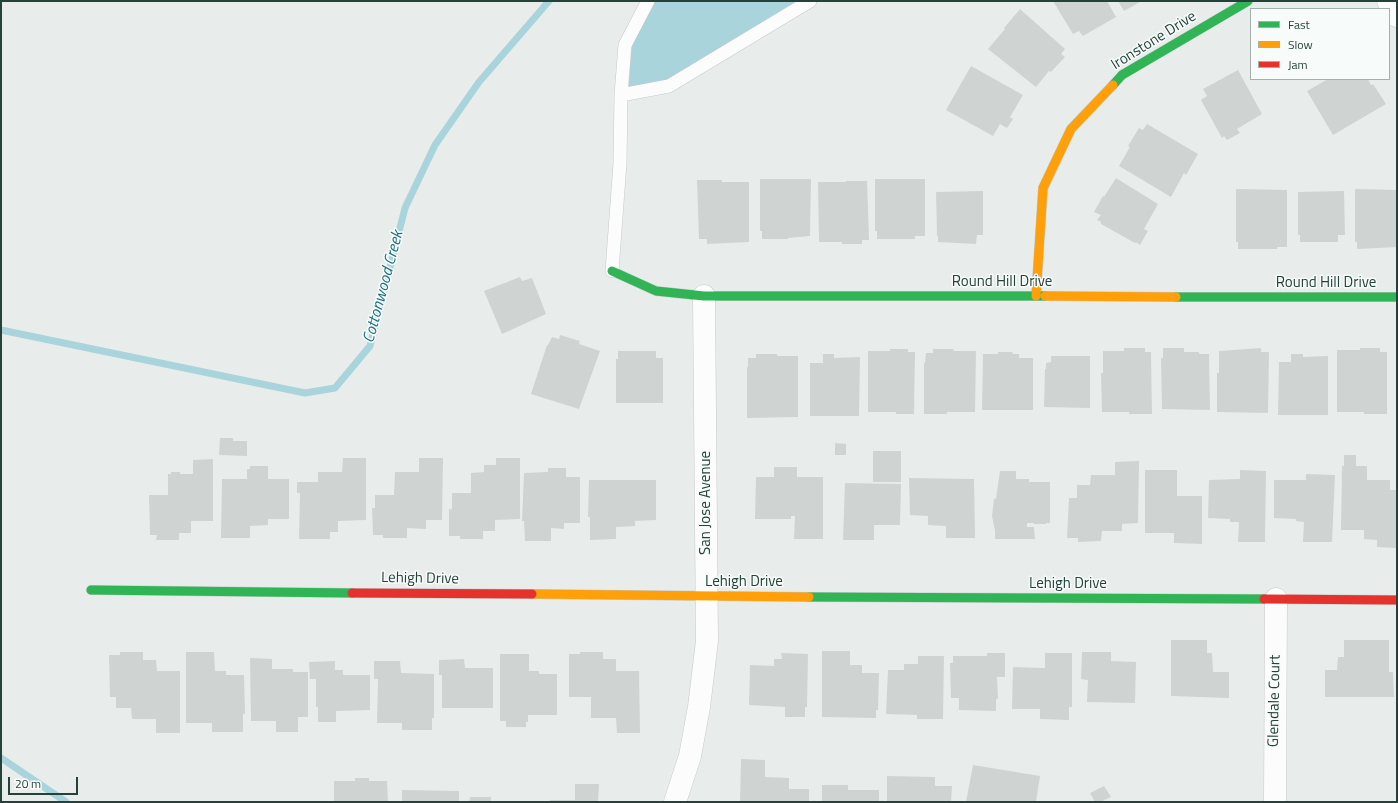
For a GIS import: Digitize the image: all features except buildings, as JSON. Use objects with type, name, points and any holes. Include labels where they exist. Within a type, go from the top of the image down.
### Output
[{"type":"street","name":"Ironstone Drive","points":[[1036,296],[1043,188],[1071,129],[1122,75],[1248,1]]},
{"type":"street","points":[[1388,1],[1397,16]]},
{"type":"street","name":"Round Hill Drive","points":[[612,271],[656,291],[704,296],[1397,297]]},
{"type":"street","name":"San Jose Avenue","points":[[675,802],[690,756],[699,707],[707,641],[704,296]]},
{"type":"street","name":"Lehigh Drive","points":[[91,590],[707,596],[1397,600]]},
{"type":"street","name":"Glendale Court","points":[[1275,802],[1276,599]]},
{"type":"lane","points":[[612,271],[620,163],[621,95],[625,45],[648,1]]},
{"type":"lane","points":[[621,95],[669,86],[810,1]]},
{"type":"water","points":[[648,1],[810,1],[669,86],[621,95],[625,45]]},
{"type":"waterway","name":"Cottonwood Creek","points":[[1,330],[305,393],[335,388],[370,346],[405,208],[435,145],[479,82],[549,1]]},
{"type":"waterway","points":[[1,758],[66,802]]},
{"type":"traffic: fast","points":[[1113,85],[1122,75],[1248,1]]},
{"type":"traffic: fast","points":[[612,271],[656,291],[704,296],[1045,296]]},
{"type":"traffic: fast","points":[[1176,297],[1397,297]]},
{"type":"traffic: fast","points":[[91,590],[352,593]]},
{"type":"traffic: fast","points":[[809,597],[1264,599]]},
{"type":"traffic: slow","points":[[1036,296],[1043,188],[1071,129],[1113,85]]},
{"type":"traffic: slow","points":[[1045,296],[1176,297]]},
{"type":"traffic: slow","points":[[532,594],[809,597]]},
{"type":"traffic: jam","points":[[352,593],[532,594]]},
{"type":"traffic: jam","points":[[1264,599],[1397,600]]}]
